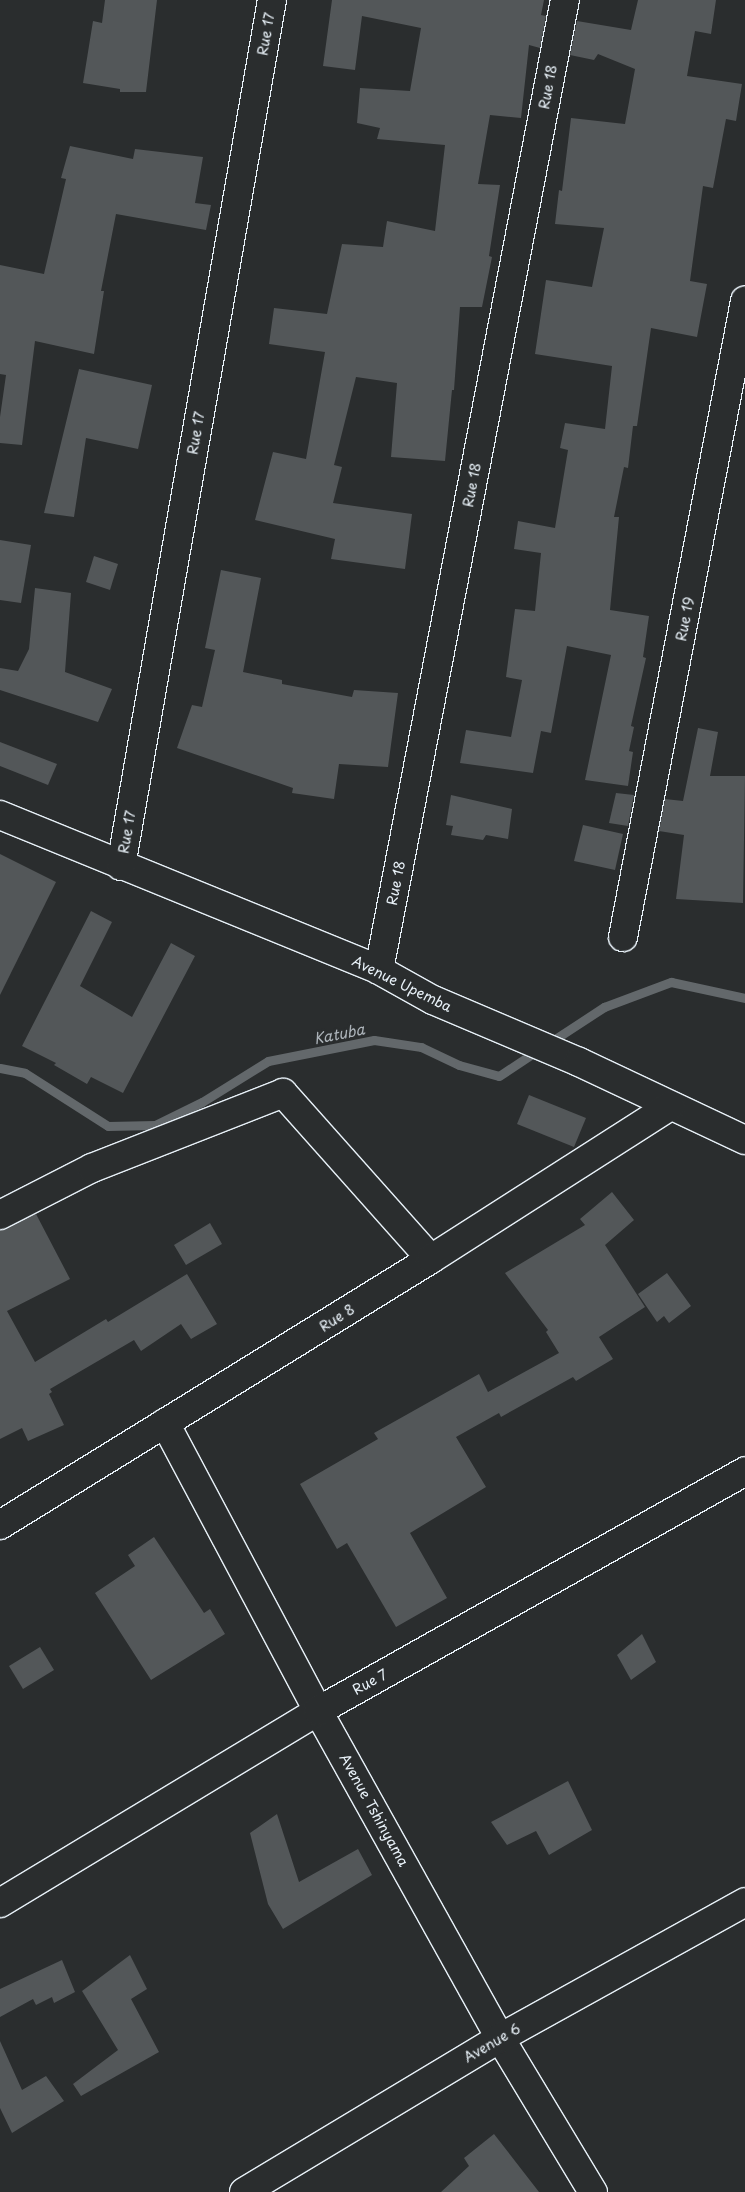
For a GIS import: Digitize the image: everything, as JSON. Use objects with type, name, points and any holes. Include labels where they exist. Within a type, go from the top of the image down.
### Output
[{"type":"street","name":"Rue 17","points":[[121,866],[272,0]]},
{"type":"street","name":"Rue 18","points":[[379,970],[565,0]]},
{"type":"street","name":"Rue 19","points":[[623,938],[745,301]]},
{"type":"street","name":"Avenue Upemba","points":[[0,815],[379,970],[433,1000],[579,1062],[745,1140]]},
{"type":"street","points":[[0,1215],[92,1168],[283,1094],[432,1259]]},
{"type":"street","name":"Rue 8","points":[[0,1525],[432,1259],[670,1106]]},
{"type":"street","name":"Avenue Tshinyama","points":[[164,1423],[318,1711],[500,2038],[593,2192]]},
{"type":"street","name":"Rue 7","points":[[0,1903],[318,1711],[745,1471]]},
{"type":"street","name":"Avenue 6","points":[[244,2192],[500,2038],[745,1902]]},
{"type":"building","points":[[105,0],[157,0],[146,92],[120,92],[120,89],[83,83],[93,21],[102,23]]},
{"type":"building","points":[[332,0],[544,0],[541,15],[546,16],[540,48],[529,45],[521,118],[490,115],[478,184],[500,185],[489,256],[492,257],[482,307],[460,307],[454,390],[452,390],[445,461],[391,457],[397,383],[356,377],[334,465],[342,467],[333,503],[412,514],[405,569],[331,559],[335,539],[255,520],[273,452],[306,459],[325,352],[269,344],[274,308],[327,314],[342,244],[383,247],[387,221],[435,231],[445,145],[377,139],[380,128],[357,123],[360,88],[410,91],[421,28],[362,16],[355,70],[323,66]]},
{"type":"building","points":[[638,0],[716,0],[711,34],[695,31],[687,76],[742,84],[736,121],[726,119],[713,188],[703,186],[690,281],[707,284],[697,337],[651,328],[637,426],[633,426],[628,468],[624,467],[614,517],[619,517],[610,610],[649,616],[643,657],[646,658],[631,726],[634,727],[629,751],[633,752],[628,786],[585,780],[611,655],[567,646],[551,733],[541,731],[533,773],[460,763],[466,730],[511,737],[522,680],[506,677],[515,609],[535,611],[541,553],[514,549],[518,521],[555,528],[568,450],[560,448],[565,423],[605,429],[612,366],[535,354],[546,280],[592,287],[604,228],[555,224],[559,190],[562,191],[571,118],[625,124],[635,69],[598,54],[594,60],[570,55],[577,21],[631,30]]},
{"type":"building","points":[[70,146],[133,159],[135,149],[203,157],[195,203],[211,205],[206,230],[116,214],[101,291],[104,291],[94,354],[35,341],[22,445],[0,443],[0,417],[6,375],[0,374],[0,265],[44,274],[66,179],[61,178]]},
{"type":"building","points":[[79,369],[152,385],[138,449],[86,438],[74,517],[44,513]]},
{"type":"building","points":[[0,540],[31,545],[21,603],[0,600]]},
{"type":"building","points":[[94,556],[118,564],[110,590],[86,582]]},
{"type":"building","points":[[221,570],[261,578],[243,672],[282,680],[282,684],[352,697],[354,690],[398,693],[388,767],[339,764],[334,799],[292,793],[293,788],[177,748],[192,705],[202,707],[215,650],[205,648]]},
{"type":"building","points":[[35,588],[71,593],[65,672],[112,689],[98,722],[0,690],[0,668],[18,671],[29,649]]},
{"type":"building","points":[[698,728],[718,732],[710,776],[745,776],[743,903],[676,899],[684,835],[659,831],[665,799],[683,801]]},
{"type":"building","points":[[0,742],[57,764],[48,785],[0,766]]},
{"type":"building","points":[[616,793],[634,795],[628,826],[609,823]]},
{"type":"building","points":[[451,795],[512,809],[508,839],[486,835],[483,840],[451,835],[453,826],[446,825]]},
{"type":"building","points":[[583,825],[623,834],[615,870],[574,861]]},
{"type":"building","points":[[0,854],[56,882],[0,995]]},
{"type":"building","points":[[91,911],[112,922],[80,986],[132,1017],[171,943],[195,956],[123,1093],[91,1077],[87,1084],[54,1065],[56,1063],[22,1046]]},
{"type":"building","points":[[529,1095],[586,1118],[574,1147],[517,1124]]},
{"type":"building","points":[[612,1192],[634,1220],[605,1245],[645,1307],[599,1337],[613,1359],[576,1381],[573,1377],[501,1417],[499,1413],[456,1437],[486,1487],[410,1533],[447,1598],[396,1627],[347,1543],[337,1549],[300,1484],[378,1439],[374,1433],[479,1374],[488,1392],[559,1353],[546,1332],[548,1330],[505,1273],[585,1225],[580,1219]]},
{"type":"building","points":[[36,1214],[70,1279],[7,1311],[35,1362],[106,1319],[108,1322],[187,1274],[217,1324],[191,1339],[181,1324],[141,1351],[134,1340],[50,1389],[52,1392],[49,1394],[64,1425],[28,1441],[22,1428],[0,1439],[0,1230]]},
{"type":"building","points":[[210,1223],[222,1244],[186,1265],[174,1245]]},
{"type":"building","points":[[667,1273],[691,1306],[669,1323],[664,1316],[657,1322],[638,1294]]},
{"type":"building","points":[[154,1537],[204,1613],[210,1609],[225,1634],[151,1680],[95,1593],[135,1566],[128,1555]]},
{"type":"building","points":[[642,1634],[656,1662],[631,1680],[617,1655]]},
{"type":"building","points":[[40,1647],[54,1670],[23,1689],[9,1666]]},
{"type":"building","points":[[568,1781],[592,1830],[549,1855],[536,1831],[507,1845],[491,1822]]},
{"type":"building","points":[[277,1814],[299,1882],[358,1849],[372,1875],[283,1929],[268,1904],[250,1833]]},
{"type":"building","points":[[130,1955],[147,1989],[131,1999],[159,2052],[81,2096],[73,2084],[118,2050],[82,1991]]},
{"type":"building","points":[[62,1960],[75,1992],[54,2003],[52,1997],[36,2005],[33,1999],[0,2017],[0,1989]]},
{"type":"building","points":[[0,2041],[22,2090],[46,2076],[64,2101],[12,2133],[0,2108]]},
{"type":"building","points":[[494,2134],[539,2192],[441,2192],[469,2166],[464,2158]]},
{"type":"waterway","name":"Katuba","points":[[549,1043],[604,1007],[671,982],[745,998]]},
{"type":"waterway","name":"Katuba","points":[[0,1068],[25,1073],[108,1126],[155,1125],[202,1102],[268,1061],[374,1040],[421,1047],[459,1065],[499,1076],[538,1050]]}]
